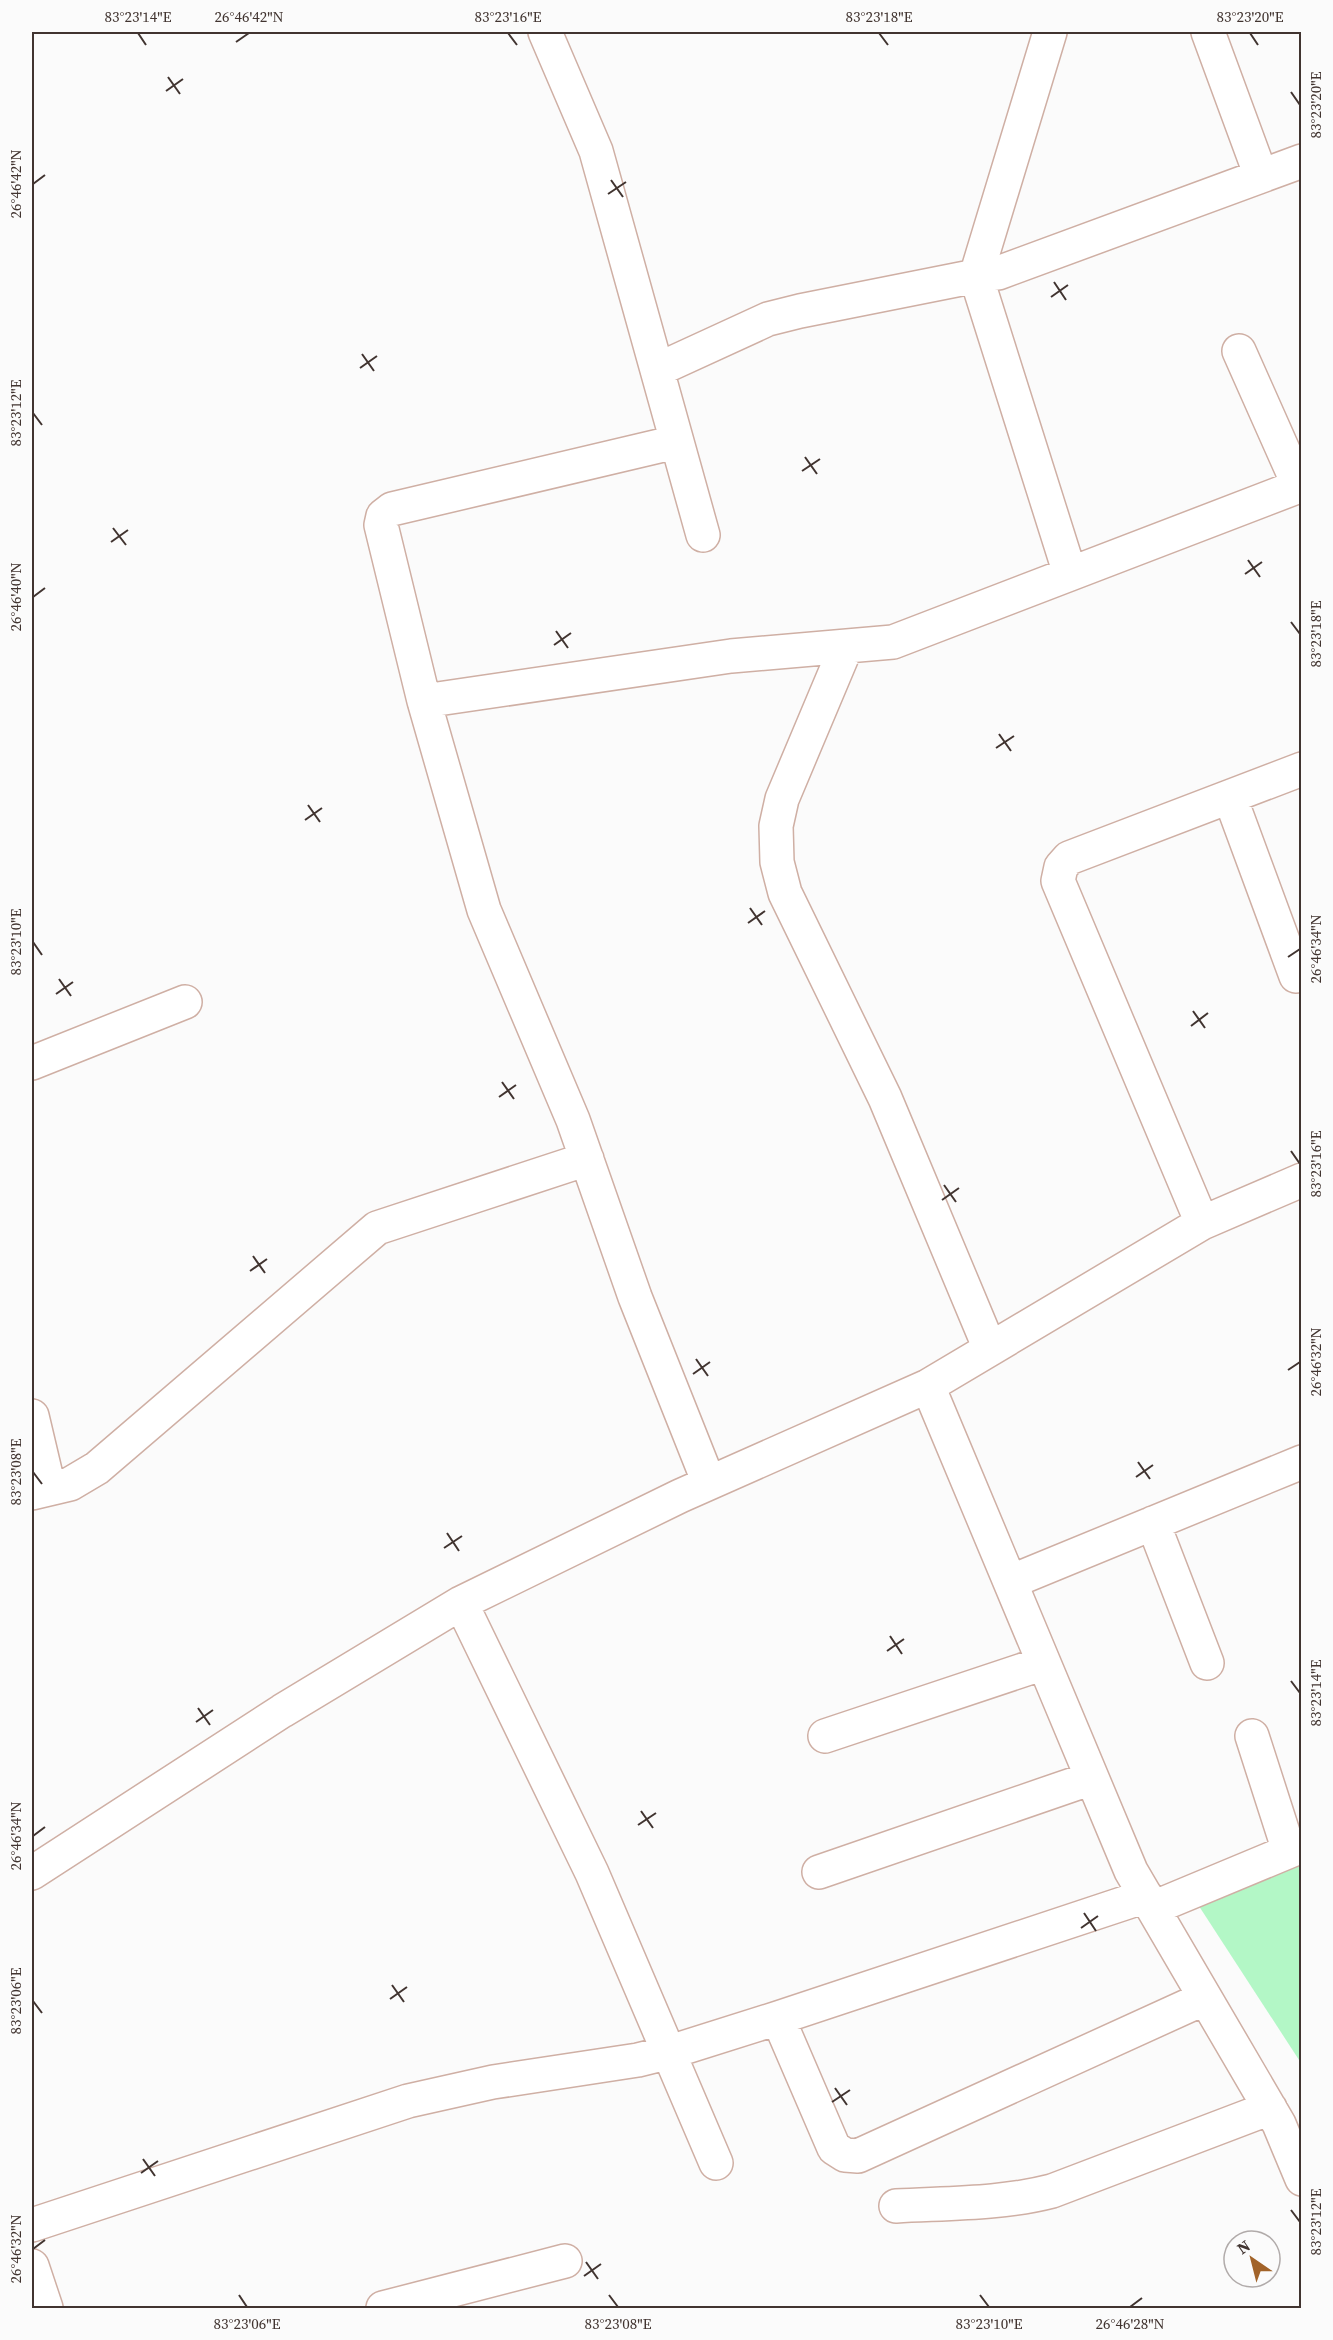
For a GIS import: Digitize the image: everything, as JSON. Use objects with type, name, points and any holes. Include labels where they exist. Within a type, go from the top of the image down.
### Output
[{"type":"street","points":[[545,32],[597,151],[703,535]]},
{"type":"street","points":[[1050,32],[976,276],[1070,574]]},
{"type":"street","points":[[1208,32],[1261,176]]},
{"type":"street","points":[[657,370],[768,319],[998,273],[1302,161]]},
{"type":"street","points":[[424,701],[731,656],[894,642],[1300,485],[1239,351]]},
{"type":"street","points":[[676,442],[392,509],[383,516],[381,525],[424,701],[484,910],[573,1119],[634,1298],[709,1483]]},
{"type":"street","points":[[846,647],[782,799],[776,826],[777,862],[785,893],[885,1098],[990,1349]]},
{"type":"street","points":[[1202,1223],[1058,881],[1061,867],[1069,858],[1302,770]]},
{"type":"street","points":[[1230,796],[1296,976]]},
{"type":"street","points":[[32,1063],[185,1002]]},
{"type":"street","points":[[32,1416],[40,1490],[70,1484],[97,1468],[377,1228],[587,1158]]},
{"type":"street","points":[[32,1873],[282,1711],[461,1603],[709,1483],[928,1386],[1202,1223],[1302,1180]]},
{"type":"street","points":[[928,1386],[1131,1871],[1270,2108],[1294,2141],[1302,2179]]},
{"type":"street","points":[[1010,1582],[1302,1462]]},
{"type":"street","points":[[1153,1523],[1207,1663]]},
{"type":"street","points":[[461,1603],[592,1874],[716,2163]]},
{"type":"street","points":[[825,1736],[1044,1663]]},
{"type":"street","points":[[32,2225],[408,2101],[493,2082],[639,2060],[670,2052],[1149,1902],[1295,1849],[1252,1736]]},
{"type":"street","points":[[819,1872],[1092,1778]]},
{"type":"street","points":[[778,2018],[834,2148],[845,2155],[858,2156],[1205,1998]]},
{"type":"street","points":[[896,2206],[1012,2200],[1042,2194],[1270,2108]]},
{"type":"street","points":[[383,2308],[564,2261]]},
{"type":"street","points":[[32,2266],[46,2308]]},
{"type":"green space","points":[[1301,1860],[1301,2063],[1195,1900]]}]
